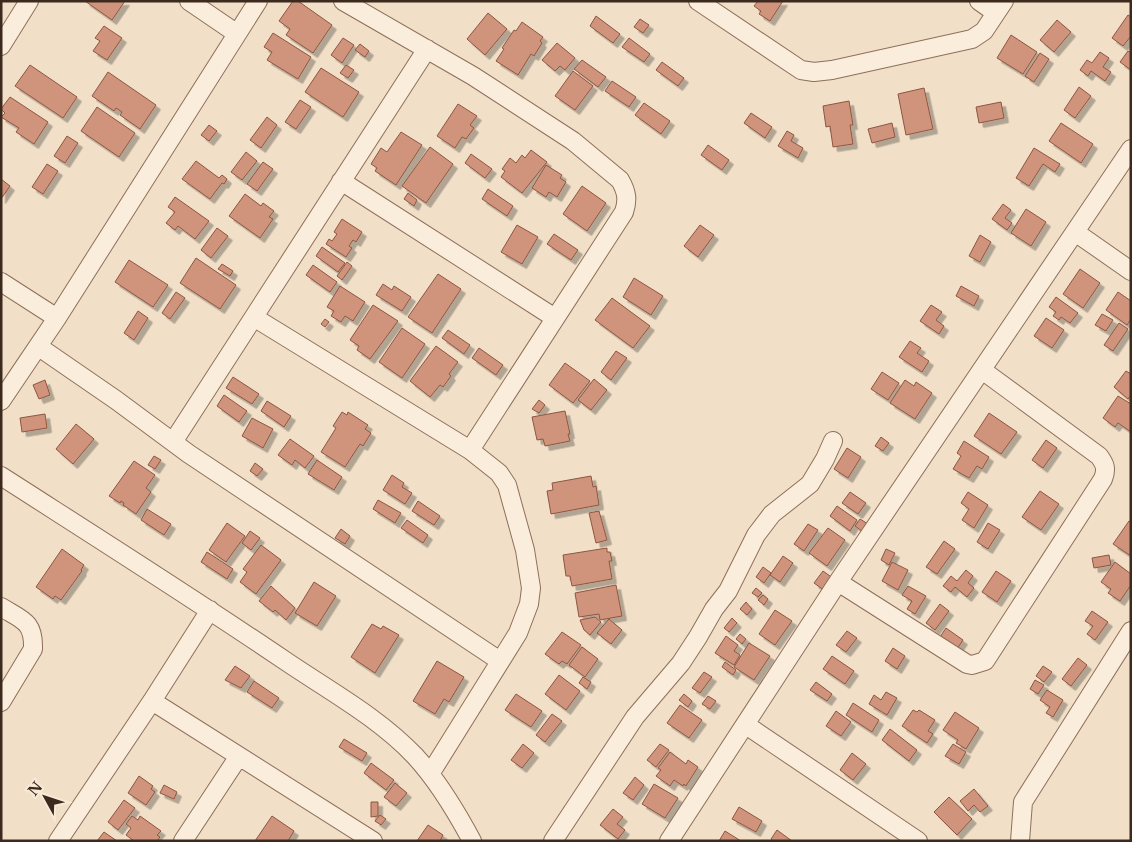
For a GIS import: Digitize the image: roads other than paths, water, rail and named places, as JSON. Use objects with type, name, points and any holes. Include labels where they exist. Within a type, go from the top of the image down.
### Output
[{"type":"street","points":[[1,46],[29,1]]},
{"type":"street","points":[[189,1],[236,33]]},
{"type":"street","points":[[1,401],[57,318],[258,1]]},
{"type":"street","points":[[343,1],[473,76],[573,141],[620,180],[625,188],[627,204],[624,212],[470,450]]},
{"type":"street","points":[[698,1],[801,70],[814,72],[832,70],[972,39],[984,31],[1000,7],[979,1]]},
{"type":"street","points":[[173,442],[255,318],[427,49]]},
{"type":"street","points":[[669,841],[838,582],[1131,149]]},
{"type":"street","points":[[341,181],[555,318]]},
{"type":"street","points":[[1075,232],[1131,271]]},
{"type":"street","points":[[1,282],[57,318]]},
{"type":"street","points":[[255,318],[470,450],[499,473],[507,485],[525,550],[532,588],[529,604],[518,633],[430,774]]},
{"type":"street","points":[[38,347],[189,454],[500,661]]},
{"type":"street","points":[[838,582],[967,664],[972,666],[985,661],[1103,479],[1106,470],[1099,456],[982,370]]},
{"type":"street","points":[[552,841],[635,717],[680,663],[698,637],[714,609],[728,591],[756,535],[772,514],[810,484],[833,441]]},
{"type":"street","points":[[1,476],[210,610],[368,717],[404,746],[430,774],[455,810],[472,841]]},
{"type":"street","points":[[1,607],[26,623],[31,629],[33,642],[33,649],[1,702]]},
{"type":"street","points":[[58,841],[210,610]]},
{"type":"street","points":[[1018,840],[1023,802],[1131,631]]},
{"type":"street","points":[[152,700],[373,841]]},
{"type":"street","points":[[746,725],[918,841]]},
{"type":"street","points":[[183,841],[239,756]]}]
